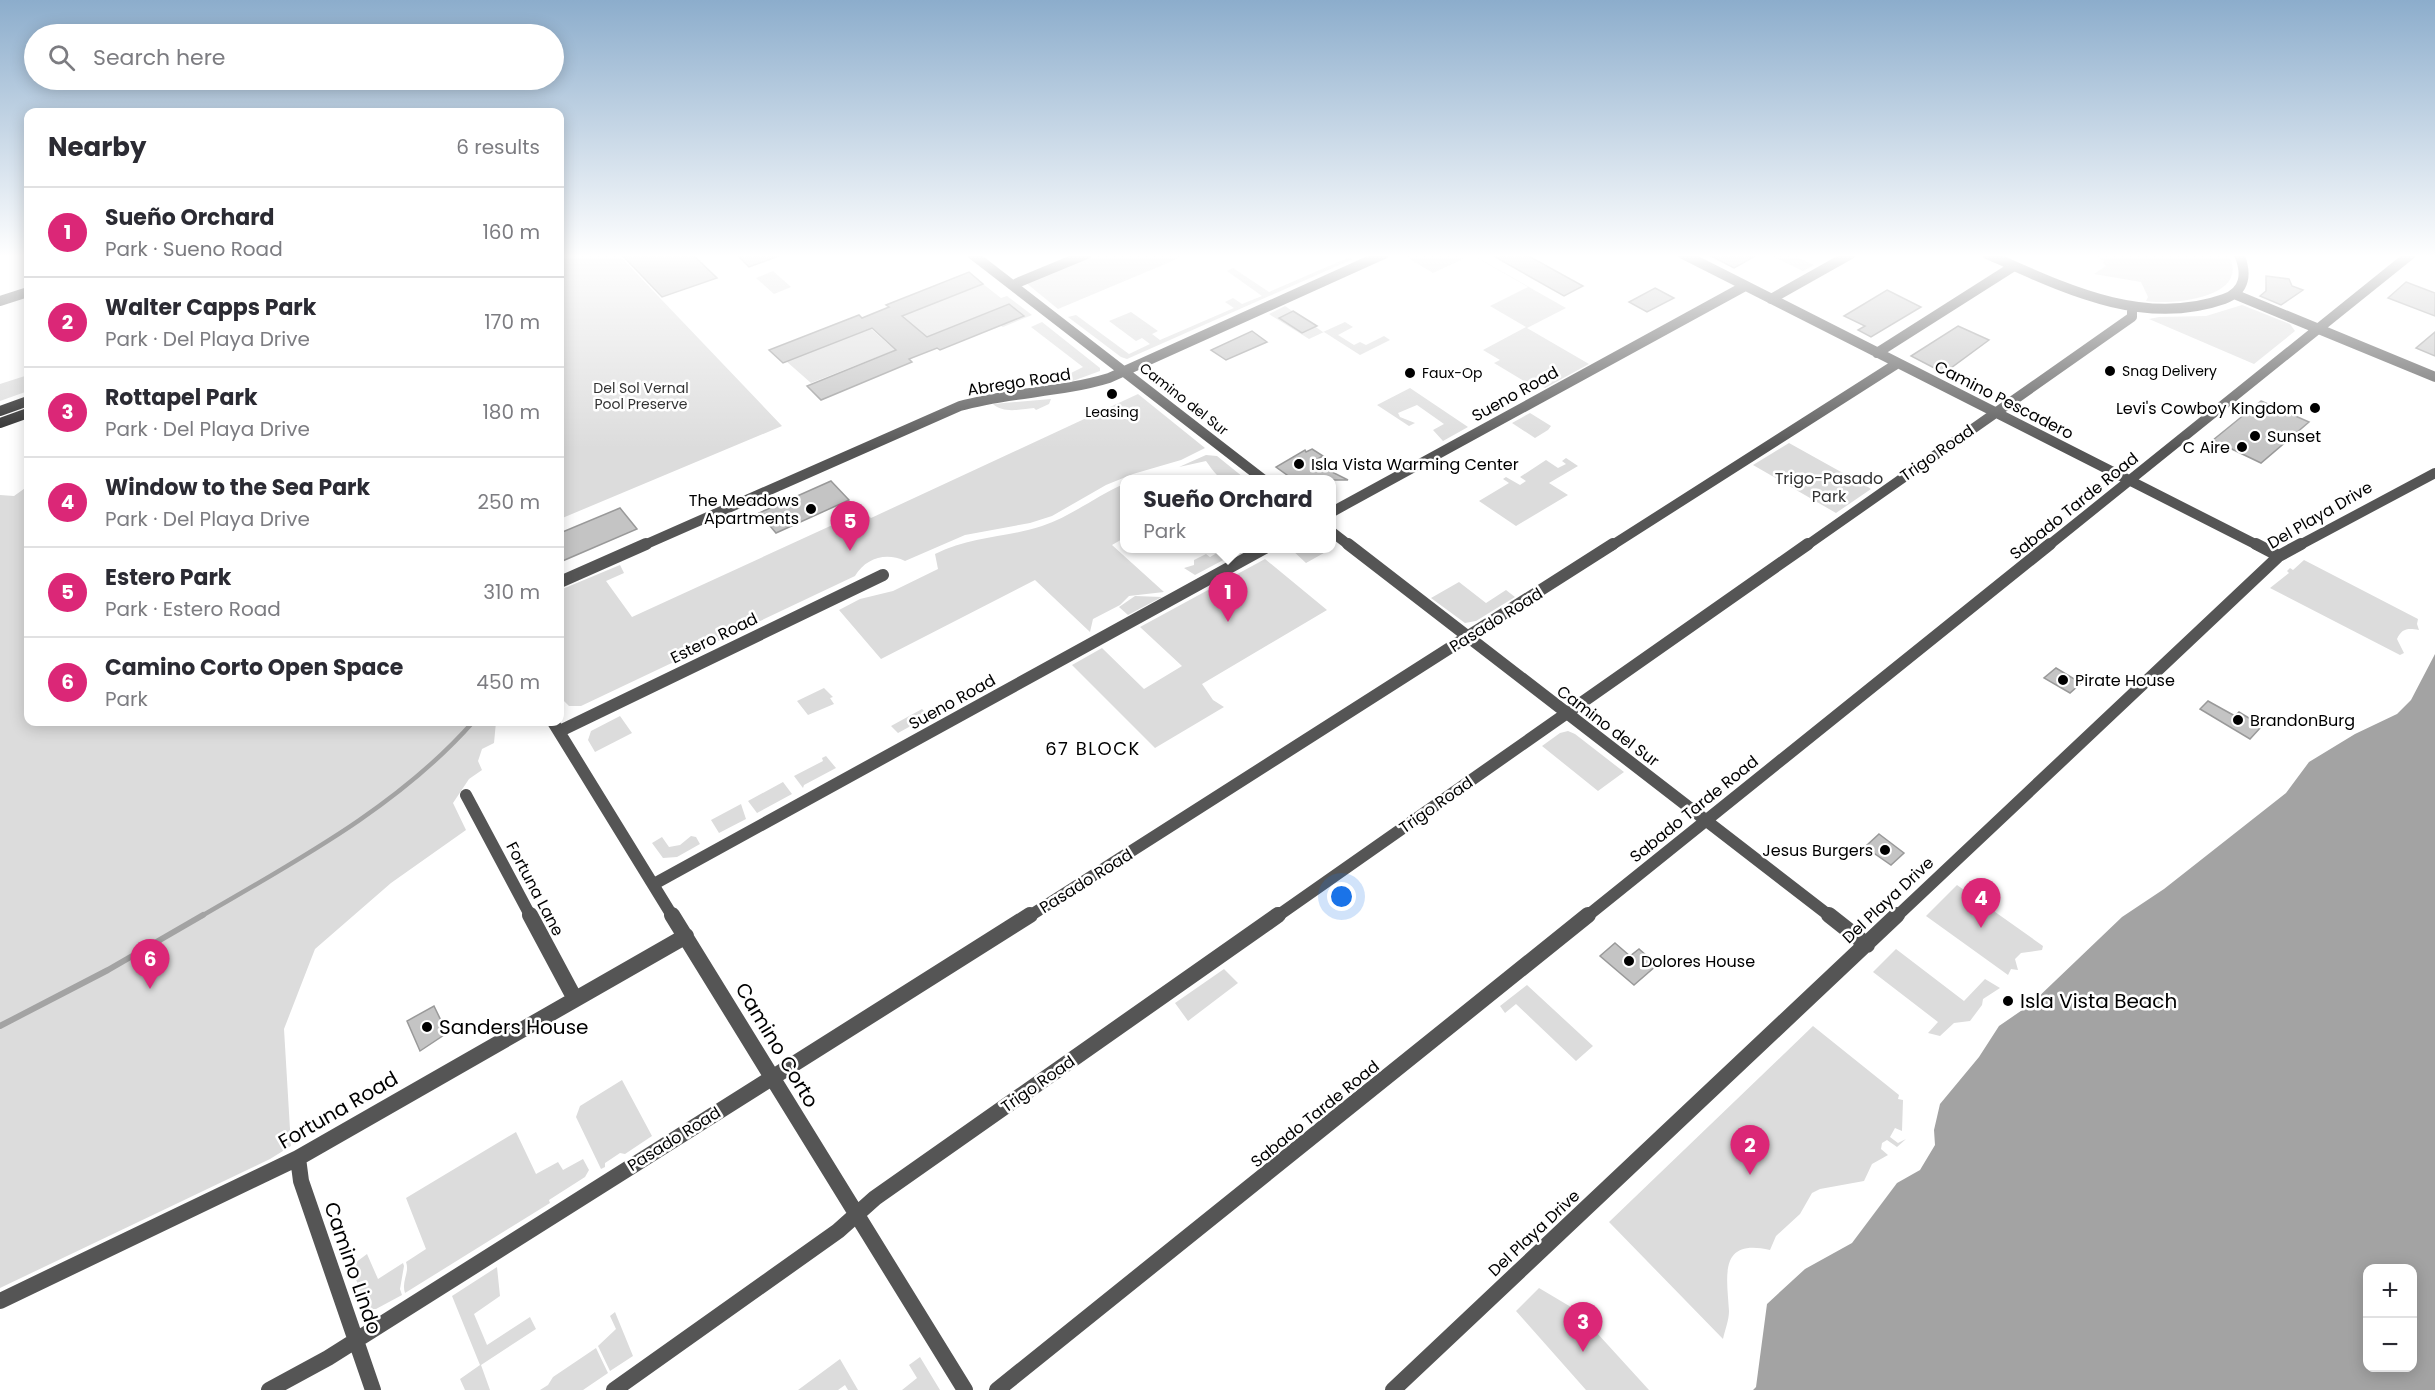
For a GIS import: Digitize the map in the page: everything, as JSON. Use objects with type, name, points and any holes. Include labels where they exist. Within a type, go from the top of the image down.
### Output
[{"type":"main road","points":[[0,411],[24,402]]},
{"type":"main road","points":[[0,423],[24,415]]},
{"type":"street","name":"Camino del Sur","points":[[1056,319],[1258,475]]},
{"type":"street","name":"Abrego Road","points":[[564,580],[960,406],[987,399],[1070,390],[1090,385],[1241,319]]},
{"type":"street","name":"Sueno Road","points":[[1336,510],[1685,319]]},
{"type":"street","name":"Camino Pescadero","points":[[1809,319],[2279,556]]},
{"type":"street","points":[[1877,353],[1931,319]]},
{"type":"street","name":"Trigo Road","points":[[614,1390],[838,1231],[910,1173],[2129,319]]},
{"type":"street","points":[[2294,319],[2435,377]]},
{"type":"street","name":"Sabado Tarde Road","points":[[997,1390],[2131,482],[2331,319]]},
{"type":"street","name":"Pasado Road","points":[[268,1390],[356,1340],[772,1078],[1898,363]]},
{"type":"street","name":"Del Playa Drive","points":[[1393,1390],[2279,556],[2435,473]]},
{"type":"street","name":"Camino del Sur","points":[[1336,535],[1866,945]]},
{"type":"street","name":"Sueno Road","points":[[654,884],[1258,553]]},
{"type":"street","name":"Estero Road","points":[[564,722],[883,575]]},
{"type":"street","name":"Camino Corto","points":[[556,726],[626,843],[654,884],[966,1390]]},
{"type":"street","name":"Fortuna Lane","points":[[466,795],[575,999]]},
{"type":"street","name":"Fortuna Road","points":[[0,1301],[298,1158],[686,936]]},
{"type":"street","name":"Camino Lindo","points":[[298,1158],[301,1181],[373,1390]]},
{"type":"green space","name":"Del Sol Vernal Pool Preserve","points":[[564,319],[680,319],[782,426],[564,517]]},
{"type":"green space","points":[[905,319],[972,319],[927,337]]},
{"type":"green space","points":[[1013,319],[1023,319],[1003,327],[999,325]]},
{"type":"green space","points":[[1070,319],[1081,319],[1129,354],[1150,344],[1142,338],[1136,341],[1109,321],[1141,319],[1158,331],[1152,334],[1160,340],[1209,319],[1218,319],[1127,359],[1121,357]]},
{"type":"green space","points":[[1277,319],[1304,319],[1323,332],[1345,322],[1353,327],[1338,335],[1354,345],[1360,342],[1366,345],[1384,336],[1390,340],[1360,355],[1324,332],[1309,339]]},
{"type":"green space","points":[[1512,319],[1545,319],[1527,328],[1589,364],[1545,388],[1542,386],[1537,389],[1494,363],[1500,360],[1483,350],[1526,327]]},
{"type":"green space","points":[[2149,319],[2277,319],[2290,324],[2295,331],[2254,364]]},
{"type":"green space","points":[[1042,322],[1100,368],[1100,371],[1070,382],[1051,383],[1083,367],[1031,327]]},
{"type":"green space","points":[[870,328],[895,350],[811,383],[786,361]]},
{"type":"green space","points":[[24,376],[24,392],[0,401],[0,384]]},
{"type":"green space","points":[[1410,388],[1468,427],[1443,441],[1433,430],[1444,424],[1417,405],[1398,413],[1400,417],[1415,423],[1409,426],[1377,405]]},
{"type":"green space","points":[[1138,394],[1205,448],[1181,460],[1131,475],[1120,475],[1120,479],[1052,516],[1030,523],[965,535],[905,561],[891,557],[877,558],[865,565],[855,576],[581,706],[569,706],[564,701],[564,588],[620,565],[624,573],[606,581],[632,617],[863,511],[871,518]]},
{"type":"green space","points":[[1051,399],[1049,404],[1036,410],[1034,408],[1007,410],[993,404]]},
{"type":"green space","points":[[1530,413],[1551,426],[1535,438],[1512,423]]},
{"type":"green space","name":"Trigo-Pasado Park","points":[[1789,443],[1871,489],[1836,513],[1753,465]]},
{"type":"green space","points":[[1206,455],[1217,456],[1241,475],[1217,475],[1206,461],[1179,467]]},
{"type":"green space","points":[[1566,458],[1578,466],[1549,483],[1568,495],[1516,526],[1479,501],[1509,483],[1503,479],[1506,477],[1520,485],[1526,481],[1520,477],[1546,460],[1558,468],[1566,464],[1562,461]]},
{"type":"green space","points":[[1120,486],[1120,540],[1112,545],[1164,592],[1129,596],[1120,605],[1093,619],[1090,632],[1035,580],[881,659],[839,610],[860,599],[893,591],[938,569],[935,554],[948,548],[1042,526],[1064,517]]},
{"type":"green space","points":[[24,489],[24,726],[496,726],[494,743],[482,749],[478,761],[482,770],[469,779],[453,803],[466,830],[391,883],[315,949],[284,1029],[291,1146],[270,1159],[0,1288],[0,495],[14,496]]},
{"type":"green space","points":[[1217,553],[1225,553],[1229,557],[1195,575],[1184,568],[1194,565],[1194,560],[1206,554],[1210,557]]},
{"type":"green space","points":[[1295,553],[1324,553],[1306,563]]},
{"type":"green space","points":[[1265,559],[1327,610],[1202,684],[1213,700],[1224,707],[1155,748],[1072,665],[1102,648],[1144,689],[1182,666],[1140,627]]},
{"type":"green space","points":[[2304,560],[2418,619],[2419,630],[2406,630],[2397,639],[2404,653],[2400,655],[2270,588],[2289,573],[2287,571],[2290,568],[2293,570]]},
{"type":"green space","points":[[1459,582],[1486,603],[1506,590],[1515,597],[1476,621],[1465,623],[1431,598]]},
{"type":"green space","points":[[1135,596],[1162,597],[1128,615],[1119,607]]},
{"type":"green space","points":[[824,688],[833,697],[830,698],[834,704],[808,715],[797,701]]},
{"type":"green space","points":[[922,709],[929,716],[898,733],[891,726]]},
{"type":"green space","points":[[620,716],[632,733],[595,752],[588,740],[591,731]]},
{"type":"green space","points":[[1568,731],[1624,772],[1598,791],[1542,746],[1560,733]]},
{"type":"green space","points":[[826,756],[836,768],[804,785],[803,788],[794,776],[823,761],[822,758]]},
{"type":"green space","points":[[783,782],[792,794],[757,813],[748,801]]},
{"type":"green space","points":[[741,804],[746,819],[719,833],[711,820]]},
{"type":"green space","points":[[691,836],[696,837],[700,844],[677,857],[663,858],[652,843],[662,837],[669,847],[680,845]]},
{"type":"green space","points":[[1957,885],[2043,946],[2042,950],[2021,953],[2015,959],[2018,970],[2011,969],[2008,975],[1926,916]]},
{"type":"green space","points":[[1896,949],[1964,1001],[1985,979],[2000,988],[1983,999],[1982,1005],[1970,1021],[1954,1023],[1940,1036],[1928,1033],[1938,1022],[1873,972]]},
{"type":"green space","points":[[1224,969],[1238,983],[1188,1021],[1175,1003]]},
{"type":"green space","points":[[1527,985],[1593,1046],[1576,1061],[1516,1004],[1505,1013],[1500,1006]]},
{"type":"green space","points":[[1813,1026],[1899,1095],[1898,1099],[1903,1100],[1902,1131],[1895,1128],[1890,1137],[1898,1143],[1906,1139],[1897,1147],[1887,1140],[1882,1143],[1881,1149],[1888,1155],[1872,1164],[1864,1181],[1820,1189],[1812,1193],[1800,1214],[1776,1236],[1770,1250],[1753,1248],[1741,1250],[1734,1255],[1729,1263],[1727,1274],[1729,1314],[1723,1339],[1609,1222]]},
{"type":"green space","points":[[622,1080],[652,1136],[625,1154],[620,1153],[605,1163],[605,1167],[601,1169],[576,1117],[580,1106]]},
{"type":"green space","points":[[516,1132],[536,1174],[558,1162],[563,1170],[583,1159],[589,1170],[585,1177],[549,1200],[550,1203],[405,1293],[406,1262],[426,1249],[406,1198]]},
{"type":"green space","points":[[367,1254],[378,1279],[403,1263],[404,1266],[400,1289],[402,1295],[376,1309],[369,1309],[366,1306],[351,1266]]},
{"type":"green space","points":[[497,1267],[500,1296],[474,1314],[487,1345],[530,1317],[536,1329],[481,1365],[490,1390],[465,1390],[460,1379],[480,1365],[452,1296]]},
{"type":"green space","points":[[1539,1288],[1576,1310],[1649,1390],[1586,1390],[1516,1311]]},
{"type":"green space","points":[[615,1312],[633,1356],[610,1371],[598,1346],[616,1329],[610,1316]]},
{"type":"green space","points":[[596,1348],[608,1373],[583,1390],[540,1390],[548,1385],[553,1377]]},
{"type":"green space","points":[[920,1357],[940,1390],[902,1390],[917,1378],[909,1365]]},
{"type":"green space","points":[[840,1359],[858,1390],[848,1390],[845,1385],[838,1390],[798,1390]]},
{"type":"shaded area","points":[[2435,654],[2435,1390],[1753,1390],[1756,1387],[1767,1304],[1805,1269],[1852,1243],[1897,1183],[1920,1170],[1935,1145],[1934,1130],[1940,1104],[1979,1057],[1999,1026],[2031,1004],[2122,917],[2164,889],[2286,793],[2309,762],[2355,734],[2397,714],[2411,700]]},
{"type":"building","points":[[849,319],[905,319],[927,337],[972,319],[1017,319],[940,350],[937,348],[909,359],[912,362],[821,400],[807,386],[896,350],[872,328],[783,363],[769,350]]},
{"type":"building","points":[[1280,319],[1306,319],[1317,326],[1302,333]]},
{"type":"building","points":[[1850,319],[1901,319],[1871,337],[1858,330],[1865,326]]},
{"type":"building","points":[[1958,326],[1989,340],[1944,373],[1911,356]]},
{"type":"building","points":[[1252,331],[1267,342],[1226,360],[1211,350]]},
{"type":"building","points":[[2435,332],[2435,356],[2416,348]]},
{"type":"building","points":[[2261,401],[2309,422],[2261,463],[2213,440]]},
{"type":"building","name":"Isla Vista Warming Center","points":[[1312,449],[1323,456],[1312,462],[1348,480],[1336,480],[1336,475],[1287,475],[1276,467],[1305,450],[1306,452]]},
{"type":"building","name":"The Meadows Apartments","points":[[831,481],[849,500],[776,533],[759,513]]},
{"type":"building","points":[[620,508],[637,529],[564,560],[564,531]]},
{"type":"building","name":"Pirate House","points":[[2056,668],[2081,683],[2070,693],[2044,678]]},
{"type":"building","name":"BrandonBurg","points":[[2208,701],[2235,716],[2239,712],[2262,726],[2250,739],[2200,709]]},
{"type":"building","name":"Jesus Burgers","points":[[1879,834],[1904,853],[1891,865],[1865,847]]},
{"type":"building","name":"Dolores House","points":[[1615,943],[1630,956],[1639,949],[1657,965],[1634,985],[1600,956]]},
{"type":"building","name":"Sanders House","points":[[434,1006],[447,1033],[420,1051],[407,1021]]},
{"type":"waterway","points":[[200,917],[309,853],[379,806],[413,780],[469,726]]},
{"type":"waterway","points":[[0,1026],[108,970],[203,915]]},
{"type":"place","name":"Snag Delivery","points":[[2110,371]]},
{"type":"place","name":"Faux-Op","points":[[1410,373]]},
{"type":"place","name":"Leasing","points":[[1112,394]]},
{"type":"place","name":"Levi's Cowboy Kingdom","points":[[2315,408]]},
{"type":"place","name":"Sunset","points":[[2255,436]]},
{"type":"place","name":"C Aire","points":[[2242,447]]},
{"type":"place","name":"Isla Vista Warming Center","points":[[1299,464]]},
{"type":"place","name":"The Meadows Apartments","points":[[811,509]]},
{"type":"place","name":"Estero Park","points":[[850,551]]},
{"type":"place","name":"Sueño Orchard","points":[[1228,622]]},
{"type":"place","name":"Pirate House","points":[[2063,680]]},
{"type":"place","name":"BrandonBurg","points":[[2238,720]]},
{"type":"place","name":"Jesus Burgers","points":[[1885,850]]},
{"type":"place","name":"Window to the Sea Park","points":[[1981,928]]},
{"type":"place","name":"Dolores House","points":[[1629,961]]},
{"type":"place","name":"Camino Corto Open Space","points":[[150,989]]},
{"type":"place","name":"Isla Vista Beach","points":[[2008,1001]]},
{"type":"place","name":"Sanders House","points":[[427,1027]]},
{"type":"place","name":"Walter Capps Park","points":[[1750,1175]]},
{"type":"place","name":"Rottapel Park","points":[[1583,1352]]},
{"type":"district","name":"67 BLOCK","points":[[1093,748]]}]
